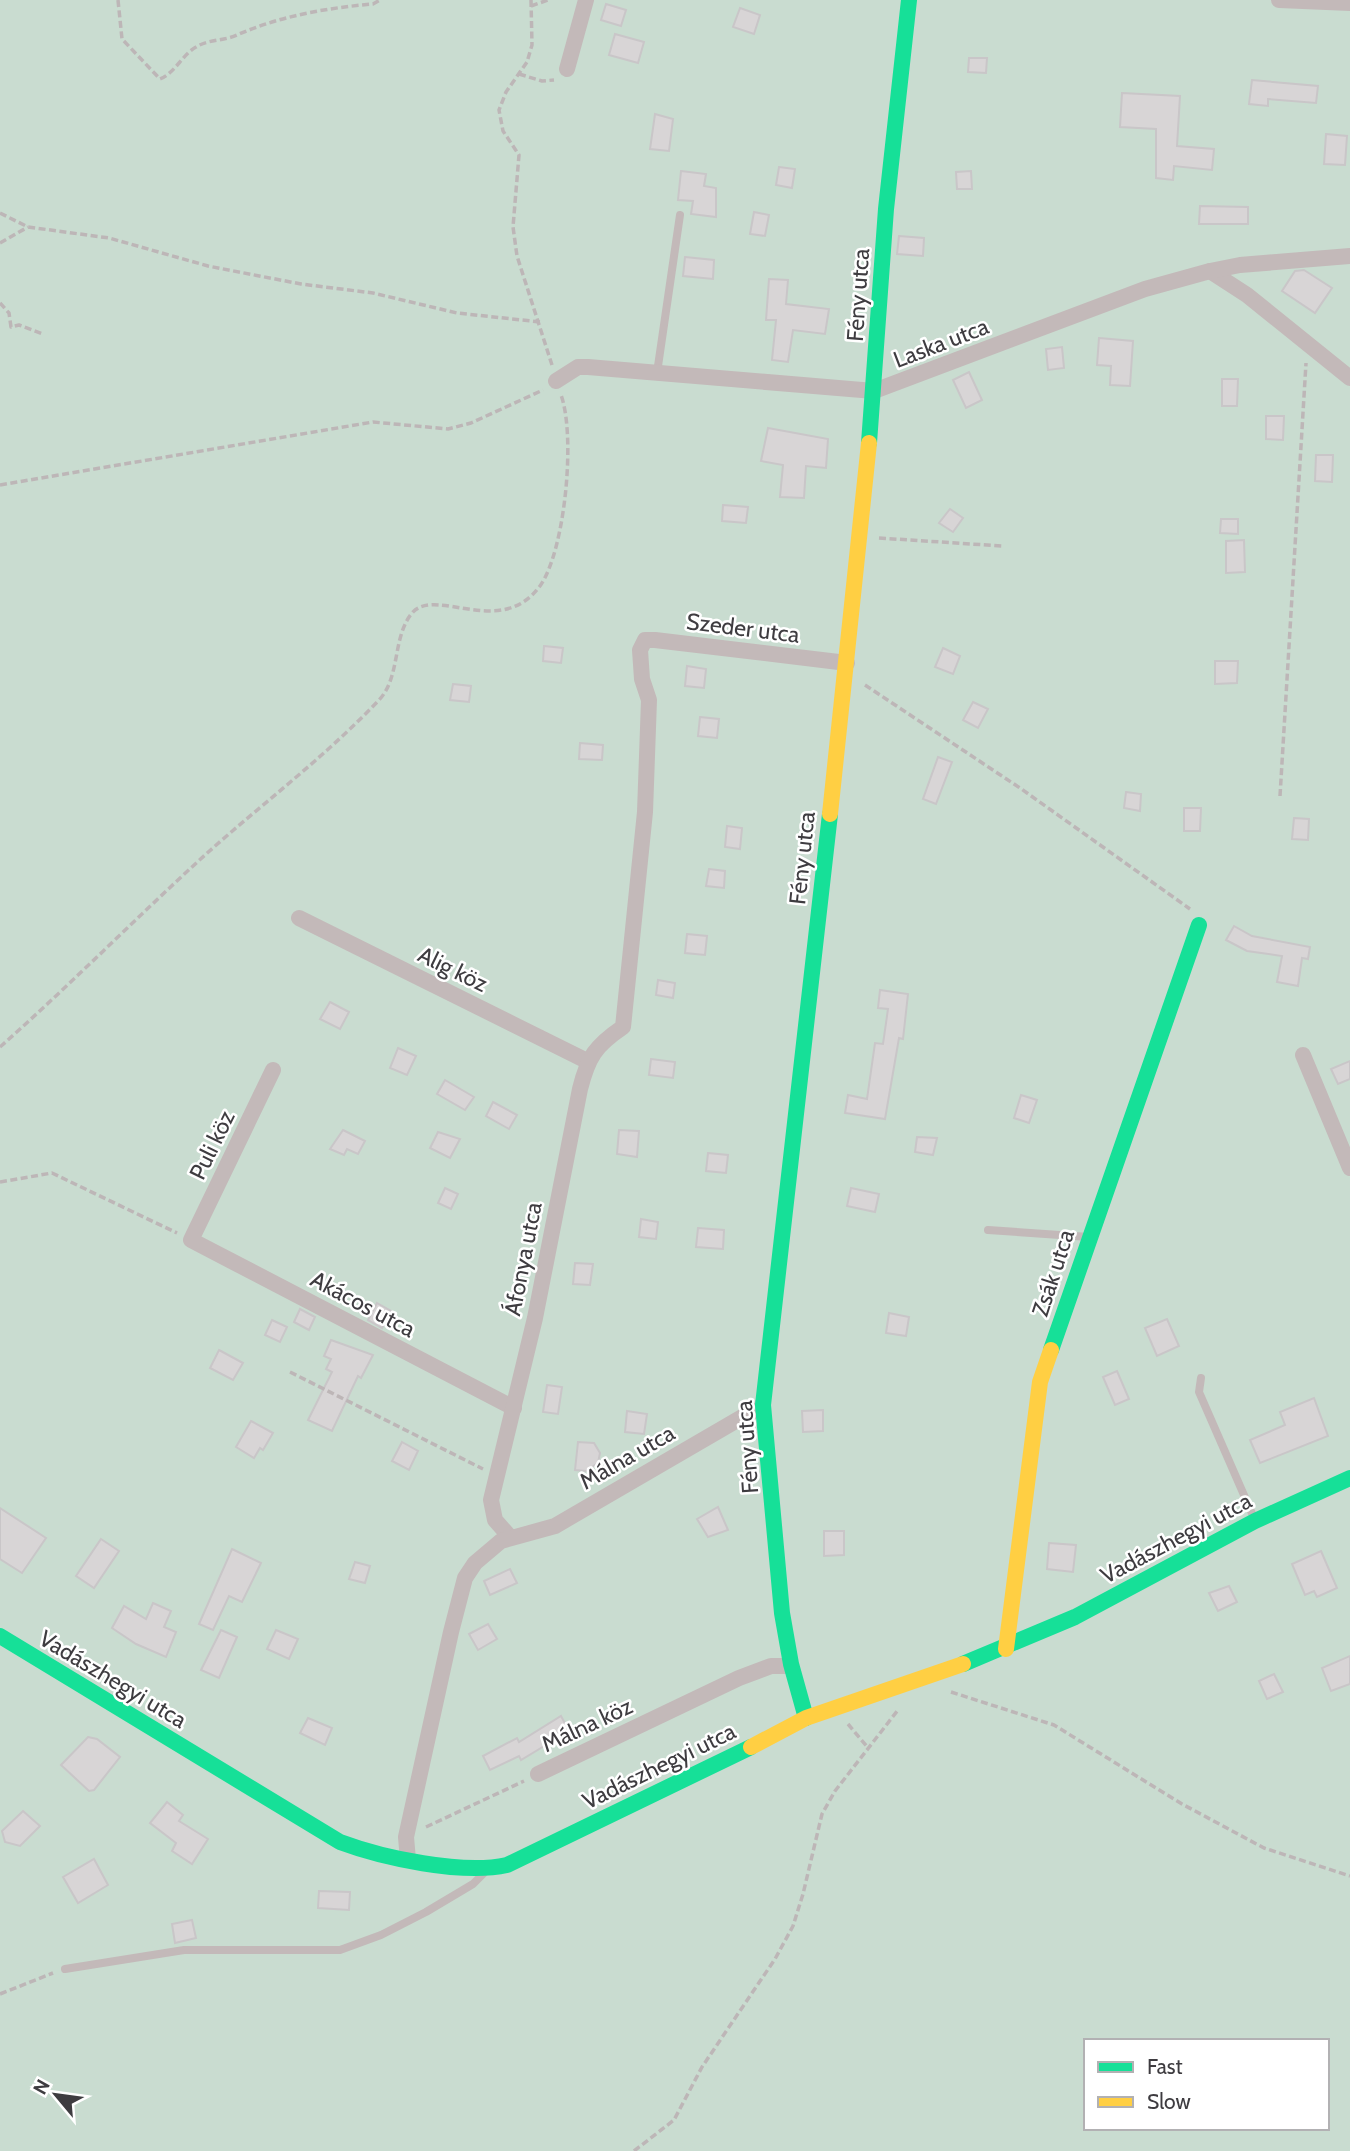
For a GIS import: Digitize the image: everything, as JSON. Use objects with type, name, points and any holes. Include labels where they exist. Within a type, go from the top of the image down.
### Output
[{"type":"street","points":[[567,69],[586,0]]},
{"type":"street","name":"Fény utca","points":[[806,1718],[790,1666],[779,1609],[774,1503],[763,1405],[846,668],[874,391],[886,209],[909,0]]},
{"type":"street","points":[[1279,0],[1350,3]]},
{"type":"street","name":"Laska utca","points":[[556,381],[578,367],[874,391],[1145,289],[1240,265],[1350,256]]},
{"type":"street","points":[[1210,271],[1247,295],[1350,378]]},
{"type":"street","name":"Szeder utca","points":[[587,1061],[603,1041],[623,1027],[645,812],[649,700],[642,679],[640,650],[645,640],[846,668]]},
{"type":"street","name":"Alig köz","points":[[299,918],[587,1061]]},
{"type":"street","name":"Zsák utca","points":[[1006,1649],[1040,1382],[1199,920]]},
{"type":"street","points":[[1303,1055],[1350,1168]]},
{"type":"street","name":"Áfonya utca","points":[[510,1537],[495,1520],[491,1500],[535,1318],[587,1061]]},
{"type":"street","name":"Puli köz","points":[[191,1240],[273,1070]]},
{"type":"street","name":"Akácos utca","points":[[191,1240],[514,1408]]},
{"type":"street","name":"Málna utca","points":[[510,1537],[555,1526],[763,1405]]},
{"type":"street","name":"Vadászhegyi utca","points":[[0,1636],[320,1831],[359,1850],[408,1860],[489,1869],[526,1857],[681,1783],[806,1718],[935,1676],[1006,1649],[1097,1606],[1255,1521],[1350,1478]]},
{"type":"street","points":[[408,1860],[406,1837],[465,1578],[486,1552],[510,1537]]},
{"type":"street","name":"Málna köz","points":[[538,1774],[739,1678],[771,1666],[790,1666]]},
{"type":"lane","points":[[657,373],[680,215]]},
{"type":"lane","points":[[988,1230],[1089,1237]]},
{"type":"lane","points":[[1201,1378],[1199,1392],[1255,1521]]},
{"type":"lane","points":[[65,1969],[184,1950],[340,1950],[381,1935],[426,1912],[472,1884],[489,1869]]},
{"type":"path","points":[[118,0],[122,39],[160,79],[181,63],[194,47],[216,38],[239,35],[302,12],[373,4],[380,0]]},
{"type":"path","points":[[0,1047],[147,908],[299,776],[382,697],[398,655],[404,625],[415,610],[429,606],[448,606],[496,612],[525,600],[539,588],[556,554],[568,441],[563,401],[517,256],[513,227],[519,155],[503,131],[499,110],[506,92],[527,62],[532,45],[531,0]]},
{"type":"path","points":[[531,6],[548,0]]},
{"type":"path","points":[[519,74],[542,81],[560,80],[567,69]]},
{"type":"path","points":[[0,213],[28,227],[109,239],[208,265],[301,284],[373,293],[457,313],[540,323]]},
{"type":"path","points":[[0,243],[28,227]]},
{"type":"path","points":[[0,303],[9,313],[11,327],[19,325],[43,334]]},
{"type":"path","points":[[1280,796],[1306,365],[1313,349]]},
{"type":"path","points":[[0,485],[373,422],[448,429],[471,423],[547,388],[556,381]]},
{"type":"path","points":[[859,537],[1002,546]]},
{"type":"path","points":[[846,668],[1020,788],[1199,920]]},
{"type":"path","points":[[0,1182],[52,1172],[191,1240]]},
{"type":"path","points":[[290,1372],[497,1476]]},
{"type":"path","points":[[935,1676],[952,1692],[1054,1725],[1106,1760],[1264,1848],[1350,1876]]},
{"type":"path","points":[[634,2151],[674,2120],[702,2067],[775,1959],[793,1926],[822,1814],[835,1791],[896,1714],[908,1685]]},
{"type":"path","points":[[836,1709],[869,1749]]},
{"type":"path","name":"Málna köz","points":[[406,1837],[538,1774]]},
{"type":"path","points":[[0,1994],[33,1978],[65,1969]]},
{"type":"green space","points":[[0,0],[1350,0],[1350,2151],[0,2151]]},
{"type":"building","points":[[606,4],[626,10],[621,26],[601,20]]},
{"type":"building","points":[[740,8],[760,15],[754,34],[733,27]]},
{"type":"building","points":[[615,34],[644,42],[638,63],[609,55]]},
{"type":"building","points":[[969,58],[987,58],[986,73],[968,72]]},
{"type":"building","points":[[1252,80],[1318,86],[1316,103],[1268,99],[1268,106],[1249,104]]},
{"type":"building","points":[[1122,93],[1180,96],[1177,146],[1214,149],[1212,170],[1174,166],[1173,180],[1156,178],[1156,129],[1120,127]]},
{"type":"building","points":[[655,114],[673,119],[669,151],[650,149]]},
{"type":"building","points":[[1326,134],[1347,136],[1345,165],[1324,164]]},
{"type":"building","points":[[779,167],[795,169],[792,188],[776,185]]},
{"type":"building","points":[[681,171],[706,174],[704,186],[716,188],[716,217],[691,214],[693,201],[678,200]]},
{"type":"building","points":[[971,171],[972,189],[957,189],[956,172]]},
{"type":"building","points":[[1200,206],[1248,207],[1248,224],[1199,224]]},
{"type":"building","points":[[754,212],[769,215],[765,236],[750,234]]},
{"type":"building","points":[[899,236],[924,238],[923,256],[897,254]]},
{"type":"building","points":[[685,257],[714,260],[713,279],[683,276]]},
{"type":"building","points":[[1304,270],[1332,288],[1315,313],[1282,291],[1295,271]]},
{"type":"building","points":[[769,279],[788,280],[786,304],[829,309],[825,334],[793,330],[788,362],[772,360],[776,320],[766,320]]},
{"type":"building","points":[[1099,338],[1133,341],[1130,386],[1110,385],[1111,366],[1097,365]]},
{"type":"building","points":[[1062,347],[1064,368],[1048,370],[1046,349]]},
{"type":"building","points":[[969,372],[982,400],[966,408],[953,380]]},
{"type":"building","points":[[1222,379],[1238,379],[1237,406],[1222,406]]},
{"type":"building","points":[[1266,416],[1284,416],[1283,440],[1266,439]]},
{"type":"building","points":[[768,428],[828,439],[826,468],[806,466],[804,498],[780,497],[783,465],[761,461]]},
{"type":"building","points":[[1316,455],[1333,455],[1332,482],[1315,481]]},
{"type":"building","points":[[723,505],[748,507],[746,523],[722,521]]},
{"type":"building","points":[[950,509],[963,518],[953,532],[939,523]]},
{"type":"building","points":[[1221,519],[1238,519],[1238,534],[1220,533]]},
{"type":"building","points":[[1244,540],[1245,572],[1226,573],[1226,541]]},
{"type":"building","points":[[544,646],[563,648],[561,663],[543,661]]},
{"type":"building","points":[[943,648],[960,656],[953,674],[935,667]]},
{"type":"building","points":[[1215,661],[1238,661],[1237,683],[1215,684]]},
{"type":"building","points":[[687,666],[706,669],[704,688],[685,686]]},
{"type":"building","points":[[453,684],[471,686],[469,702],[450,700]]},
{"type":"building","points":[[973,702],[988,709],[978,728],[963,720]]},
{"type":"building","points":[[700,717],[719,719],[717,738],[698,736]]},
{"type":"building","points":[[580,743],[603,745],[602,760],[579,759]]},
{"type":"building","points":[[938,757],[952,762],[936,804],[923,799]]},
{"type":"building","points":[[1126,792],[1141,794],[1140,811],[1124,808]]},
{"type":"building","points":[[1184,808],[1201,808],[1200,831],[1184,831]]},
{"type":"building","points":[[1294,818],[1309,819],[1308,840],[1292,839]]},
{"type":"building","points":[[727,826],[742,828],[740,849],[725,847]]},
{"type":"building","points":[[709,869],[725,871],[724,888],[706,886]]},
{"type":"building","points":[[1234,926],[1252,936],[1310,947],[1308,959],[1302,958],[1298,986],[1277,982],[1282,956],[1247,951],[1226,940]]},
{"type":"building","points":[[687,934],[707,936],[705,955],[685,953]]},
{"type":"building","points":[[658,980],[675,983],[673,998],[656,995]]},
{"type":"building","points":[[880,990],[908,994],[903,1039],[899,1038],[885,1119],[845,1113],[848,1095],[867,1099],[875,1043],[883,1044],[888,1009],[878,1008]]},
{"type":"building","points":[[330,1002],[349,1012],[340,1029],[320,1019]]},
{"type":"building","points":[[398,1048],[416,1056],[407,1075],[390,1068]]},
{"type":"building","points":[[651,1059],[675,1062],[673,1078],[649,1075]]},
{"type":"building","points":[[1350,1061],[1350,1079],[1338,1084],[1331,1069]]},
{"type":"building","points":[[445,1080],[474,1097],[465,1110],[437,1094]]},
{"type":"building","points":[[1021,1095],[1037,1100],[1029,1123],[1014,1118]]},
{"type":"building","points":[[493,1102],[517,1115],[509,1129],[486,1116]]},
{"type":"building","points":[[343,1130],[365,1141],[358,1154],[347,1149],[344,1155],[330,1149]]},
{"type":"building","points":[[619,1130],[639,1131],[637,1157],[617,1154]]},
{"type":"building","points":[[438,1132],[460,1139],[450,1158],[430,1148]]},
{"type":"building","points":[[917,1137],[937,1138],[933,1155],[915,1152]]},
{"type":"building","points":[[708,1153],[728,1155],[726,1173],[706,1171]]},
{"type":"building","points":[[445,1188],[458,1194],[451,1209],[438,1203]]},
{"type":"building","points":[[851,1188],[879,1194],[875,1212],[847,1206]]},
{"type":"building","points":[[641,1219],[658,1222],[656,1239],[639,1237]]},
{"type":"building","points":[[698,1228],[724,1230],[723,1249],[696,1247]]},
{"type":"building","points":[[575,1263],[593,1264],[590,1285],[573,1284]]},
{"type":"building","points":[[377,1303],[391,1311],[382,1328],[368,1320]]},
{"type":"building","points":[[300,1309],[315,1317],[309,1330],[294,1322]]},
{"type":"building","points":[[889,1313],[909,1317],[906,1336],[886,1333]]},
{"type":"building","points":[[1167,1319],[1179,1346],[1157,1356],[1145,1328]]},
{"type":"building","points":[[272,1320],[287,1327],[280,1342],[265,1335]]},
{"type":"building","points":[[331,1340],[373,1355],[361,1378],[358,1376],[332,1431],[308,1420],[332,1372],[326,1369],[331,1359],[324,1356]]},
{"type":"building","points":[[219,1350],[243,1363],[233,1380],[210,1368]]},
{"type":"building","points":[[1117,1371],[1129,1399],[1115,1405],[1103,1377]]},
{"type":"building","points":[[547,1385],[562,1387],[558,1414],[543,1412]]},
{"type":"building","points":[[1314,1398],[1328,1436],[1260,1463],[1250,1440],[1285,1425],[1280,1412]]},
{"type":"building","points":[[823,1410],[823,1431],[803,1432],[802,1411]]},
{"type":"building","points":[[627,1411],[647,1414],[644,1434],[625,1432]]},
{"type":"building","points":[[251,1421],[273,1433],[263,1450],[260,1448],[254,1458],[236,1447]]},
{"type":"building","points":[[402,1442],[418,1451],[409,1470],[392,1461]]},
{"type":"building","points":[[578,1442],[594,1443],[600,1453],[598,1463],[586,1471],[575,1470]]},
{"type":"building","points":[[718,1507],[728,1530],[708,1537],[697,1519]]},
{"type":"building","points":[[0,1508],[46,1538],[22,1573],[0,1559]]},
{"type":"building","points":[[824,1531],[844,1531],[844,1555],[824,1556]]},
{"type":"building","points":[[101,1539],[119,1551],[94,1588],[76,1576]]},
{"type":"building","points":[[1049,1543],[1076,1545],[1073,1572],[1047,1569]]},
{"type":"building","points":[[232,1549],[261,1563],[242,1602],[229,1596],[213,1630],[199,1624]]},
{"type":"building","points":[[1321,1551],[1337,1588],[1317,1597],[1314,1591],[1305,1595],[1292,1564]]},
{"type":"building","points":[[355,1562],[370,1566],[365,1583],[349,1579]]},
{"type":"building","points":[[510,1569],[517,1583],[490,1595],[484,1581]]},
{"type":"building","points":[[1229,1586],[1237,1602],[1218,1611],[1209,1593]]},
{"type":"building","points":[[153,1603],[171,1611],[164,1627],[176,1632],[166,1657],[136,1644],[112,1628],[124,1606],[146,1619]]},
{"type":"building","points":[[488,1624],[497,1639],[478,1650],[469,1634]]},
{"type":"building","points":[[221,1630],[237,1637],[219,1678],[201,1670]]},
{"type":"building","points":[[276,1630],[298,1639],[289,1659],[267,1649]]},
{"type":"building","points":[[1350,1656],[1350,1684],[1331,1691],[1322,1668]]},
{"type":"building","points":[[1274,1674],[1283,1692],[1267,1699],[1259,1681]]},
{"type":"building","points":[[561,1716],[569,1731],[521,1760],[519,1756],[490,1770],[483,1756],[517,1738],[519,1742]]},
{"type":"building","points":[[308,1718],[332,1728],[325,1745],[300,1733]]},
{"type":"building","points":[[88,1737],[97,1739],[120,1757],[94,1790],[89,1791],[61,1765]]},
{"type":"building","points":[[167,1802],[183,1815],[179,1821],[208,1839],[192,1864],[172,1851],[176,1843],[150,1823]]},
{"type":"building","points":[[23,1811],[40,1826],[20,1846],[5,1842],[2,1831]]},
{"type":"building","points":[[94,1859],[108,1885],[78,1903],[63,1877]]},
{"type":"building","points":[[319,1891],[350,1892],[349,1910],[318,1908]]},
{"type":"building","points":[[192,1920],[196,1938],[175,1943],[172,1924]]},
{"type":"traffic: fast","points":[[869,443],[886,209],[909,0]]},
{"type":"traffic: fast","points":[[806,1718],[791,1664],[782,1613],[763,1405],[830,814]]},
{"type":"traffic: fast","points":[[1051,1350],[1199,925]]},
{"type":"traffic: fast","points":[[963,1664],[1075,1617],[1255,1521],[1350,1478]]},
{"type":"traffic: fast","points":[[0,1636],[340,1842],[378,1854],[423,1863],[468,1868],[507,1865],[751,1747]]},
{"type":"traffic: slow","points":[[830,814],[869,443]]},
{"type":"traffic: slow","points":[[1006,1649],[1040,1382],[1051,1350]]},
{"type":"traffic: slow","points":[[751,1747],[806,1718],[963,1664]]}]
